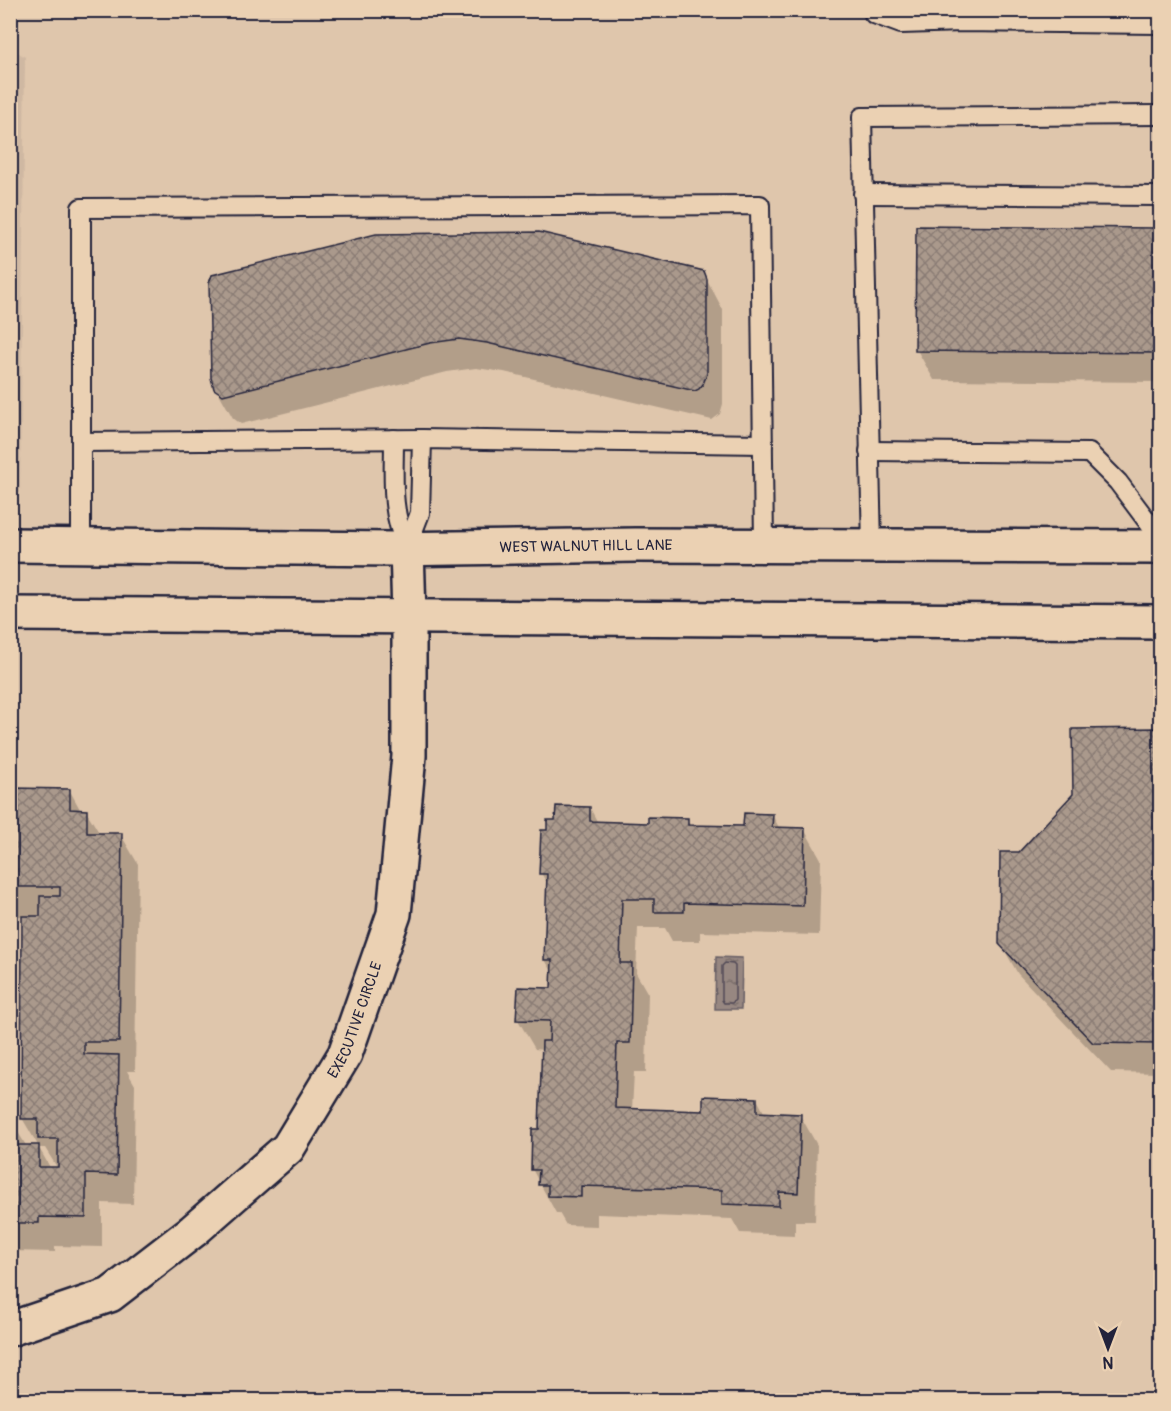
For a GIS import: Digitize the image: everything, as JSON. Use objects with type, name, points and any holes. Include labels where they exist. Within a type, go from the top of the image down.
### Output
[{"type":"main road","name":"WEST WALNUT HILL LANE","points":[[10,545],[393,549],[407,547],[764,545],[1161,547]]},
{"type":"main road","name":"EXECUTIVE CIRCLE","points":[[10,1329],[110,1295],[193,1231],[288,1148],[345,1054],[394,914],[409,756],[407,547]]},
{"type":"main road","points":[[10,614],[1161,622]]},
{"type":"lane","points":[[874,10],[874,14],[901,24],[962,22],[1161,24]]},
{"type":"lane","points":[[872,546],[862,117],[1161,115]]},
{"type":"lane","points":[[863,194],[1161,196]]},
{"type":"lane","points":[[81,545],[81,208],[760,205],[764,545]]},
{"type":"lane","points":[[394,439],[394,512],[407,547]]},
{"type":"lane","points":[[407,547],[420,513],[422,439]]},
{"type":"lane","points":[[81,442],[422,439],[763,444]]},
{"type":"lane","points":[[869,451],[1089,453],[1118,482],[1161,538]]},
{"type":"shaded area","points":[[11,48],[25,57],[20,493],[10,493]]},
{"type":"water","points":[[716,957],[742,958],[741,1009],[715,1009]]},
{"type":"building","points":[[916,226],[1160,228],[1160,353],[915,351]]},
{"type":"building","points":[[539,232],[704,271],[707,279],[707,374],[699,389],[695,391],[487,343],[459,339],[430,343],[223,395],[214,389],[211,378],[209,283],[212,275],[376,234]]},
{"type":"building","points":[[1160,728],[1160,1044],[1093,1043],[999,944],[1000,852],[1019,852],[1073,794],[1072,729]]},
{"type":"building","points":[[13,788],[70,789],[70,809],[87,810],[87,833],[122,833],[119,1042],[84,1042],[84,1054],[119,1055],[117,1175],[86,1174],[86,1218],[39,1217],[39,1223],[10,1223],[10,1127],[17,1127],[17,1145],[39,1145],[39,1167],[58,1167],[58,1139],[38,1139],[38,1119],[21,1119],[22,916],[40,916],[40,896],[60,896],[60,887],[10,887],[10,795],[13,795]]},
{"type":"building","points":[[556,806],[590,807],[590,821],[648,823],[648,817],[688,818],[688,825],[743,826],[744,813],[773,814],[772,827],[805,828],[803,906],[684,903],[684,912],[654,912],[654,899],[622,899],[620,963],[632,963],[630,1043],[617,1043],[615,1108],[703,1111],[703,1096],[757,1098],[757,1112],[801,1114],[798,1193],[779,1192],[779,1206],[722,1204],[722,1190],[581,1186],[581,1197],[548,1196],[548,1185],[538,1185],[539,1170],[531,1170],[532,1129],[539,1129],[542,1041],[549,1041],[550,1021],[516,1020],[518,987],[551,988],[552,960],[544,960],[547,874],[539,874],[541,830],[547,830],[547,820],[555,820]]}]
